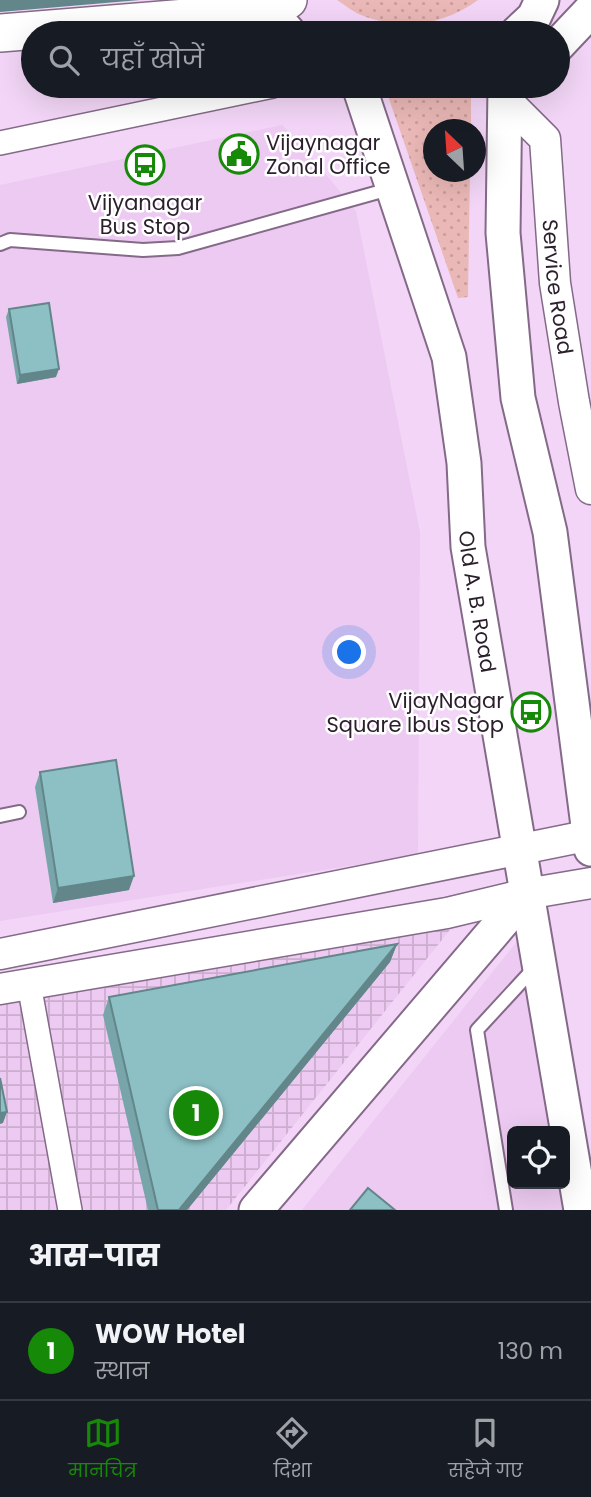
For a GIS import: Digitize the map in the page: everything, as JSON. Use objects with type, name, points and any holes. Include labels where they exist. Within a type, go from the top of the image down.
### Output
[{"type":"main road","points":[[530,21],[542,0]]},
{"type":"main road","points":[[149,21],[186,18],[270,1],[282,21]]},
{"type":"main road","points":[[570,40],[591,10]]},
{"type":"main road","points":[[0,33],[21,31]]},
{"type":"main road","name":"Old A. B. Road","points":[[363,98],[449,357],[464,463],[468,547],[581,1210]]},
{"type":"main road","points":[[509,98],[503,233],[518,398],[550,532],[590,840]]},
{"type":"main road","points":[[256,1210],[526,894]]},
{"type":"street","points":[[0,144],[217,98]]},
{"type":"street","name":"Service Road","points":[[515,98],[545,139],[555,284],[591,489]]},
{"type":"street","points":[[0,954],[520,849],[590,840]]},
{"type":"street","points":[[70,1210],[14,987],[433,915],[526,894],[591,883]]},
{"type":"lane","points":[[0,244],[10,240],[143,250],[178,248],[393,188]]},
{"type":"lane","points":[[0,816],[19,812]]},
{"type":"lane","points":[[506,1210],[477,1030],[539,963]]},
{"type":"shaded area","points":[[337,0],[478,0],[450,16],[431,21],[381,21],[352,10]]},
{"type":"shaded area","points":[[389,98],[471,98],[471,119],[423,119],[423,182],[470,182],[468,297],[458,298]]},
{"type":"shaded area","points":[[282,125],[297,139],[356,211],[420,532],[418,855],[0,921],[0,185]]},
{"type":"shaded area","points":[[531,924],[552,1126],[507,1126],[507,1189],[560,1189],[562,1210],[302,1210]]},
{"type":"shaded area","points":[[453,926],[226,1210],[0,1210],[0,1004],[145,974]]},
{"type":"building","points":[[49,303],[59,369],[20,375],[9,309]]},
{"type":"building","points":[[116,760],[134,876],[58,888],[40,772]]},
{"type":"building","points":[[397,944],[179,1210],[158,1210],[109,997]]},
{"type":"building","points":[[0,1078],[7,1112],[0,1113]]},
{"type":"building","points":[[368,1188],[395,1210],[350,1210]]},
{"type":"place","name":"Vijaynagar Zonal Office","points":[[239,154]]},
{"type":"place","name":"Vijyanagar Bus Stop","points":[[145,165]]},
{"type":"place","name":"VijayNagar Square Ibus Stop","points":[[531,712]]},
{"type":"place","name":"WOW Hotel","points":[[196,1113]]}]
